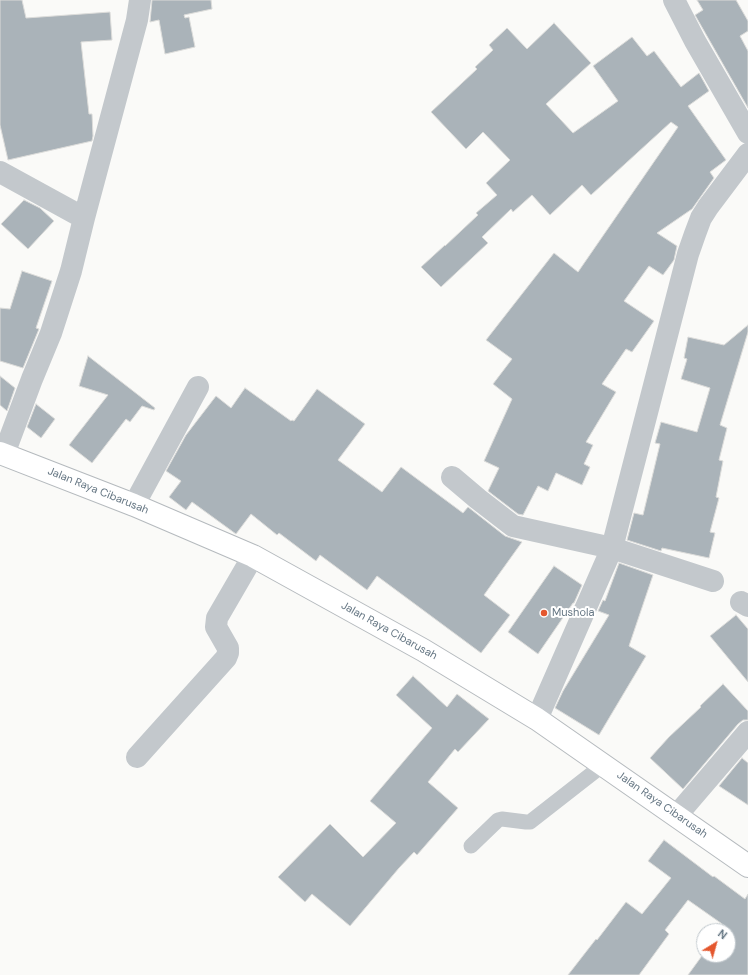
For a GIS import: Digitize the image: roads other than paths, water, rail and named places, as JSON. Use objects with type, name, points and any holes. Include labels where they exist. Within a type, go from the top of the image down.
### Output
[{"type":"main road","name":"Jalan Raya Cibarusah","points":[[2,454],[134,505],[253,556],[423,650],[537,719],[678,815],[748,866]]},
{"type":"street","points":[[2,454],[63,298],[137,20],[140,0]]},
{"type":"street","points":[[674,0],[695,41],[748,133]]},
{"type":"street","points":[[537,719],[612,548],[688,254],[695,234],[708,208],[748,154]]},
{"type":"street","points":[[0,172],[84,218]]},
{"type":"street","points":[[134,505],[198,387]]},
{"type":"street","points":[[452,476],[512,526],[612,548],[713,581]]},
{"type":"street","points":[[137,758],[226,658],[228,648],[216,627],[217,618],[253,556]]},
{"type":"street","points":[[678,815],[748,732]]},
{"type":"lane","points":[[471,846],[498,820],[502,819],[530,822],[603,764]]},
{"type":"place","name":"Mushola","points":[[544,613]]}]
